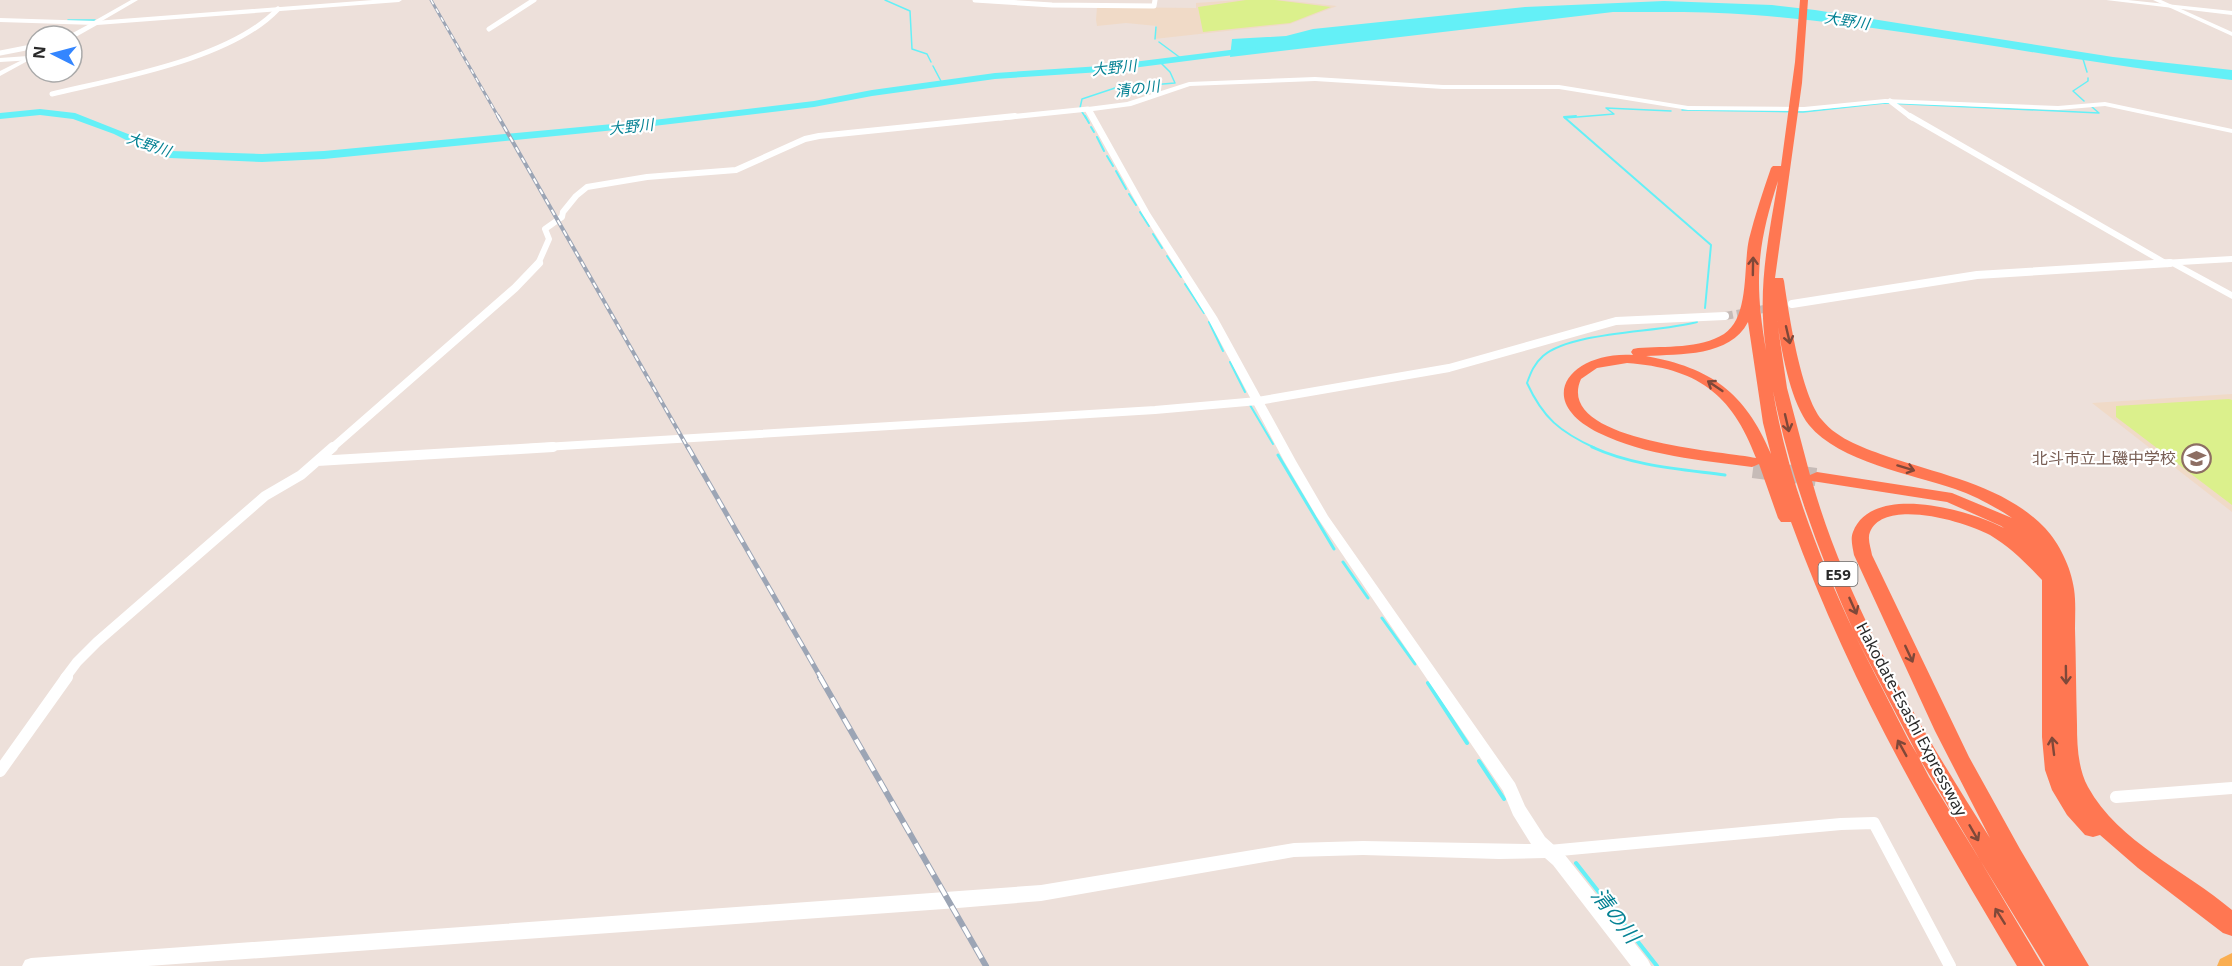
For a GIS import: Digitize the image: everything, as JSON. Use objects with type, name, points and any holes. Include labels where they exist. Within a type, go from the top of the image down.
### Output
[{"type":"highway","name":"Hakodate-Esashi Expressway","points":[[1804,0],[1803,36],[1788,136],[1786,166],[1773,236],[1768,295],[1778,384],[1793,447],[1816,519],[1869,642],[1912,726],[1977,840],[2059,966]]},
{"type":"highway","name":"Hakodate-Esashi Expressway","points":[[1788,136],[1765,203],[1753,252],[1752,292],[1761,381],[1781,467],[1817,570],[1890,725],[1954,841],[2031,966]]},
{"type":"highway","points":[[1773,236],[1782,308],[1804,400],[1815,422],[1849,447],[1888,462],[1949,480],[1999,502],[2037,529],[2054,549],[2062,570],[2065,588],[2067,737],[2076,784],[2088,806],[2103,824],[2134,853],[2219,913],[2232,925]]},
{"type":"highway","points":[[1752,292],[1739,326],[1731,336],[1699,346],[1598,356],[1567,370],[1560,381],[1560,393],[1568,410],[1581,422],[1599,434],[1619,442],[1674,456],[1753,465],[1632,441],[1593,423],[1577,408],[1570,394],[1571,381],[1579,372],[1603,361],[1629,359],[1675,366],[1712,382],[1725,392],[1748,419],[1784,512],[1848,640]]},
{"type":"highway","points":[[2054,549],[2024,525],[1999,510],[1962,494],[1927,486],[1816,474],[1952,498],[2007,522],[2033,543],[2046,561],[2051,579],[2052,737],[2056,770],[2063,790],[2075,809],[2103,839],[2141,871],[2210,921],[2232,933]]},
{"type":"highway","points":[[2051,579],[2030,555],[2010,540],[1988,527],[1946,513],[1911,509],[1892,511],[1879,515],[1866,523],[1860,535],[1863,555],[1974,788],[2029,887],[2077,966]]},
{"type":"main road","points":[[84,29],[94,23],[399,0]]},
{"type":"main road","points":[[2109,0],[2232,13]]},
{"type":"main road","points":[[0,60],[24,58]]},
{"type":"main road","points":[[2228,966],[2232,963]]},
{"type":"street","points":[[0,20],[94,23],[135,0]]},
{"type":"street","points":[[489,28],[534,0]]},
{"type":"street","points":[[975,0],[1052,5],[1154,6],[1155,0]]},
{"type":"street","points":[[2156,0],[2232,34]]},
{"type":"street","points":[[52,94],[126,76],[212,48],[264,26],[278,9]]},
{"type":"street","points":[[0,53],[24,48]]},
{"type":"street","points":[[0,74],[24,62]]},
{"type":"street","points":[[0,771],[77,662],[97,642],[265,496],[296,478],[317,461],[532,272],[539,263],[549,239],[546,226],[562,217],[563,212],[587,187],[647,177],[736,170],[806,139],[819,136],[1088,110],[1128,104],[1189,84],[1282,79],[1339,80],[1432,87],[1560,87],[1688,108],[1804,109],[1891,103],[2058,108],[2111,104],[2232,131]]},
{"type":"street","points":[[1891,103],[1957,144],[2232,296]]},
{"type":"street","points":[[1088,110],[1146,213],[1212,317],[1323,517],[1509,788],[1519,810],[1539,842],[1559,860],[1642,966]]},
{"type":"street","points":[[1792,304],[1977,275],[2232,259]]},
{"type":"street","points":[[317,461],[1155,410],[1258,401],[1472,363],[1616,321],[1725,316]]},
{"type":"street","points":[[2116,797],[2232,788]]},
{"type":"street","points":[[31,966],[1041,893],[1294,850],[1363,848],[1499,852],[1549,851],[1841,824],[1874,823],[1950,966]]},
{"type":"shaded area","points":[[1283,0],[1337,6],[1290,24],[1154,39],[1157,26],[1126,23],[1097,26],[1096,20],[1097,7],[1196,8],[1196,3]]},
{"type":"shaded area","name":"北斗市立上磯中学校","points":[[2232,394],[2232,512],[2092,403]]},
{"type":"green space","points":[[1246,0],[1275,0],[1331,7],[1290,23],[1203,32],[1198,7]]},
{"type":"green space","name":"北斗市立上磯中学校","points":[[2232,400],[2232,505],[2116,417],[2116,406]]},
{"type":"water","points":[[1664,1],[1772,5],[1815,10],[2113,57],[2232,70],[2232,80],[1874,28],[1754,15],[1701,12],[1613,12],[1230,57],[1232,39],[1286,36],[1313,29],[1525,7]]},
{"type":"waterway","points":[[885,0],[910,11],[912,49],[927,54],[931,62]]},
{"type":"waterway","points":[[68,20],[95,20]]},
{"type":"waterway","points":[[1155,39],[1156,27]]},
{"type":"waterway","points":[[1159,42],[1182,59]]},
{"type":"waterway","name":"大野川","points":[[0,116],[40,112],[75,116],[170,154],[262,158],[324,155],[645,124],[814,104],[872,93],[995,76],[1101,69],[1254,50]]},
{"type":"waterway","points":[[2083,59],[2087,72]]},
{"type":"waterway","name":"清の川","points":[[1080,108],[1082,99],[1115,88],[1175,83],[1170,72],[1160,62]]},
{"type":"waterway","points":[[933,66],[943,85]]},
{"type":"waterway","points":[[2084,101],[2073,91],[2088,81],[2088,78]]},
{"type":"waterway","points":[[1682,110],[1803,112],[1885,103],[2099,113],[2092,107]]},
{"type":"waterway","points":[[1565,118],[1614,114],[1606,108],[1671,111]]},
{"type":"waterway","name":"清の川","points":[[1082,112],[1086,118]]},
{"type":"waterway","name":"清の川","points":[[1085,116],[1089,123]]},
{"type":"waterway","points":[[1565,118],[1576,116]]},
{"type":"waterway","points":[[1565,118],[1711,245],[1705,308]]},
{"type":"waterway","name":"清の川","points":[[1091,127],[1094,132]]},
{"type":"waterway","name":"清の川","points":[[1097,137],[1104,151]]},
{"type":"waterway","name":"清の川","points":[[1107,156],[1113,166]]},
{"type":"waterway","name":"清の川","points":[[1116,171],[1126,189]]},
{"type":"waterway","name":"清の川","points":[[1129,194],[1136,205]]},
{"type":"waterway","name":"清の川","points":[[1140,212],[1149,226]]},
{"type":"waterway","name":"清の川","points":[[1153,234],[1162,248]]},
{"type":"waterway","name":"清の川","points":[[1167,256],[1181,277]]},
{"type":"waterway","name":"清の川","points":[[1185,284],[1204,313]]},
{"type":"waterway","name":"清の川","points":[[1209,322],[1223,351]]},
{"type":"waterway","points":[[1595,448],[1562,430],[1539,406],[1527,383],[1537,362],[1557,348],[1574,342],[1697,322]]},
{"type":"waterway","name":"清の川","points":[[1230,362],[1245,392]]},
{"type":"waterway","name":"清の川","points":[[1250,405],[1273,444]]},
{"type":"waterway","points":[[1592,447],[1640,463],[1725,475]]},
{"type":"waterway","name":"清の川","points":[[1278,455],[1334,549]]},
{"type":"waterway","name":"清の川","points":[[1343,562],[1368,598]]},
{"type":"waterway","name":"清の川","points":[[1382,618],[1415,664]]},
{"type":"waterway","name":"清の川","points":[[1428,683],[1467,743]]},
{"type":"waterway","name":"清の川","points":[[1479,761],[1504,799]]},
{"type":"waterway","name":"清の川","points":[[1576,863],[1657,966]]},
{"type":"tunnel","points":[[1725,316],[1775,307]]},
{"type":"tunnel","points":[[1753,469],[1816,477]]},
{"type":"railway","points":[[431,0],[499,118]]},
{"type":"railway","points":[[498,116],[688,448]]},
{"type":"railway","points":[[688,447],[821,678]]},
{"type":"railway","points":[[820,677],[986,966]]},
{"type":"place","name":"北斗市立上磯中学校","points":[[2197,458]]}]
